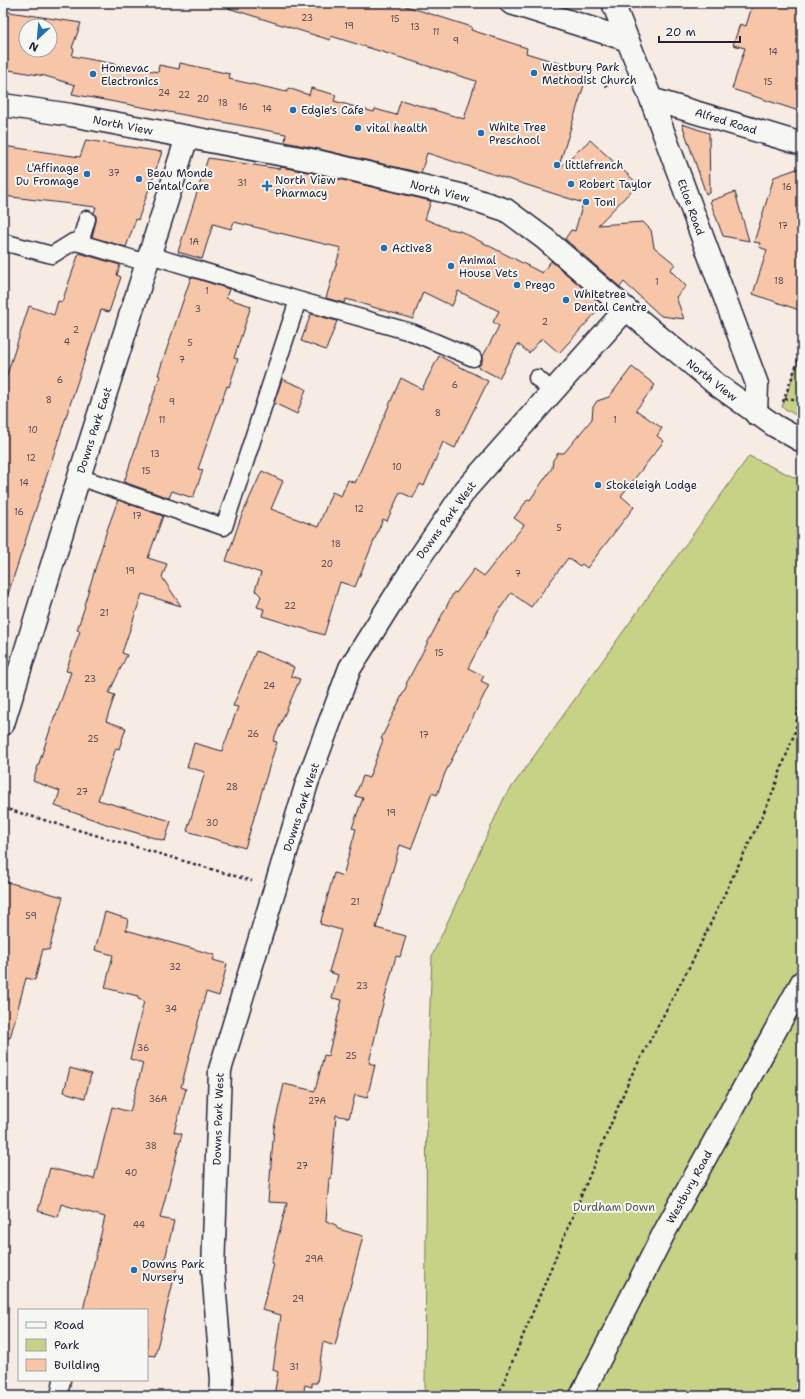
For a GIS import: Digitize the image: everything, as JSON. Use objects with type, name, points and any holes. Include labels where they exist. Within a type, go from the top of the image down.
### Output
[{"type":"street","points":[[511,3],[628,40]]},
{"type":"street","name":"Etloe Road","points":[[614,3],[651,98],[757,384],[756,414]]},
{"type":"street","name":"Alfred Road","points":[[651,98],[802,144]]},
{"type":"street","name":"North View","points":[[3,105],[45,110],[316,161],[460,195],[506,210],[546,239],[626,309],[716,384],[756,414],[802,441]]},
{"type":"street","name":"Downs Park East","points":[[3,724],[79,477],[187,137]]},
{"type":"street","name":"Downs Park West","points":[[221,1396],[222,1380],[213,1270],[220,1070],[307,784],[350,668],[414,566],[466,489],[545,385],[626,309]]},
{"type":"street","name":"Westbury Road","points":[[582,1396],[665,1231],[802,982]]},
{"type":"lane","points":[[80,243],[87,219]]},
{"type":"lane","points":[[3,242],[52,255],[73,242],[149,259],[414,332],[473,358]]},
{"type":"lane","points":[[79,477],[224,527],[298,300]]},
{"type":"lane","points":[[59,1396],[62,1381]]},
{"type":"path","points":[[775,426],[802,350]]},
{"type":"path","points":[[784,399],[802,399]]},
{"type":"path","points":[[498,1396],[630,1078],[693,960],[770,797],[796,729],[802,675]]},
{"type":"path","points":[[3,808],[275,887]]},
{"type":"green space","points":[[802,352],[802,419],[782,407]]},
{"type":"green space","name":"Durdham Down","points":[[749,456],[802,481],[802,1396],[425,1396],[427,1078],[432,956],[504,798]]},
{"type":"building","points":[[229,3],[396,3],[472,27],[471,30],[527,48],[526,53],[588,72],[558,169],[590,140],[638,184],[598,225],[643,222],[651,230],[654,247],[675,264],[670,270],[686,286],[676,297],[684,319],[661,316],[624,282],[620,287],[565,239],[571,230],[575,231],[583,203],[427,153],[421,173],[285,142],[286,134],[72,94],[75,85],[45,76],[3,69],[3,11],[48,18],[18,18],[18,58],[58,58],[58,19],[81,23],[72,48],[74,49],[72,56],[158,72],[159,65],[179,69],[180,63],[230,74],[229,79],[287,92],[288,88],[309,95],[311,88],[336,95],[334,101],[374,112],[375,109],[396,115],[401,100],[464,119],[476,81],[331,36],[330,40],[228,8]]},
{"type":"building","points":[[753,3],[802,3],[802,112],[732,89],[745,48],[733,45],[740,24],[746,26]]},
{"type":"building","points":[[682,124],[709,133],[710,193],[706,194]]},
{"type":"building","points":[[86,140],[162,152],[138,220],[136,219],[126,247],[92,237],[96,221],[96,216],[94,213],[96,207],[3,196],[3,146],[80,157]]},
{"type":"building","points":[[208,158],[280,169],[281,167],[313,173],[431,201],[425,219],[449,229],[460,231],[542,273],[551,261],[603,305],[559,353],[542,338],[529,353],[518,344],[499,378],[478,367],[482,362],[482,358],[499,326],[493,322],[499,311],[458,291],[452,306],[423,292],[413,319],[346,299],[344,303],[326,298],[341,248],[234,222],[231,229],[213,224],[202,259],[178,252]]},
{"type":"building","points":[[802,167],[802,311],[753,294],[767,250],[759,247],[760,243],[754,242],[774,177]]},
{"type":"building","points":[[735,192],[749,241],[723,236],[710,201]]},
{"type":"building","points":[[79,253],[120,265],[117,275],[121,277],[109,312],[101,310],[7,597],[3,596],[3,387],[29,306],[54,315],[58,301],[62,302]]},
{"type":"building","points":[[191,277],[229,289],[226,298],[251,306],[234,358],[238,359],[229,387],[227,386],[198,469],[203,470],[193,498],[172,491],[169,498],[124,482],[160,376],[158,375]]},
{"type":"building","points":[[311,314],[337,321],[326,350],[301,341]]},
{"type":"building","points":[[439,356],[488,381],[455,448],[443,442],[424,486],[420,484],[413,498],[400,492],[387,521],[383,519],[355,587],[340,582],[324,635],[262,616],[264,609],[257,607],[261,596],[255,590],[261,573],[226,561],[241,517],[262,471],[283,481],[271,509],[318,527],[332,492],[341,496],[348,480],[355,483],[401,378],[422,389]]},
{"type":"building","points":[[632,367],[655,385],[636,410],[662,428],[657,436],[664,441],[621,496],[634,507],[587,568],[582,564],[580,566],[568,558],[531,607],[511,593],[497,613],[468,668],[484,676],[481,681],[489,685],[445,773],[437,795],[432,793],[411,849],[400,845],[376,928],[406,936],[400,957],[396,956],[380,1015],[369,1063],[375,1065],[367,1098],[355,1095],[349,1118],[336,1115],[331,1179],[329,1178],[326,1221],[336,1225],[338,1229],[363,1236],[335,1346],[323,1342],[317,1383],[312,1383],[312,1387],[305,1385],[303,1396],[274,1396],[278,1372],[273,1370],[281,1315],[262,1310],[274,1264],[271,1263],[287,1203],[268,1202],[274,1128],[284,1084],[315,1091],[324,1055],[328,1056],[342,1000],[332,998],[338,975],[329,972],[341,930],[320,924],[334,873],[343,876],[356,829],[352,828],[363,798],[355,796],[363,776],[369,778],[383,740],[381,739],[407,685],[406,684],[454,592],[456,593],[474,569],[484,576],[524,525],[514,518],[528,499],[530,500],[552,468],[553,460],[558,453],[564,453],[592,419],[593,407],[597,401],[609,397]]},
{"type":"building","points":[[282,379],[306,389],[297,414],[274,403]]},
{"type":"building","points":[[118,500],[163,516],[148,558],[167,564],[162,577],[181,606],[142,594],[122,653],[127,655],[109,693],[115,695],[106,721],[126,728],[119,749],[116,748],[98,800],[171,821],[165,841],[109,825],[55,806],[60,791],[33,781],[71,672],[66,671],[80,631],[77,630],[107,530]]},
{"type":"building","points":[[256,651],[294,667],[291,676],[300,679],[273,741],[277,742],[245,848],[187,831],[205,772],[187,767],[194,743],[222,751],[238,707],[233,706]]},
{"type":"building","points":[[3,881],[63,897],[49,950],[43,949],[35,980],[26,978],[10,1038],[3,1037]]},
{"type":"building","points":[[105,912],[128,919],[126,930],[215,955],[213,960],[227,964],[219,996],[206,992],[181,1087],[186,1089],[174,1132],[182,1134],[160,1218],[174,1221],[165,1259],[178,1262],[155,1356],[148,1355],[148,1309],[83,1309],[105,1217],[61,1204],[58,1217],[38,1211],[50,1168],[94,1179],[112,1107],[130,1112],[143,1063],[130,1059],[144,1001],[138,999],[138,996],[105,988],[113,955],[95,950]]},
{"type":"building","points":[[70,1068],[91,1074],[85,1098],[64,1092]]},
{"type":"place","name":"Westbury Park Methodist Church","points":[[534,73]]},
{"type":"place","name":"Homevac Electronics","points":[[93,74]]},
{"type":"place","name":"Edgie's Cafe","points":[[293,110]]},
{"type":"place","name":"vital health","points":[[358,128]]},
{"type":"place","name":"White Tree Preschool","points":[[481,133]]},
{"type":"place","name":"littlefrench","points":[[557,165]]},
{"type":"place","name":"L'Affinage Du Fromage","points":[[87,174]]},
{"type":"place","name":"Beau Monde Dental Care","points":[[139,179]]},
{"type":"place","name":"Robert Taylor","points":[[571,184]]},
{"type":"place","name":"North View Pharmacy","points":[[267,186]]},
{"type":"place","name":"Toni","points":[[586,202]]},
{"type":"place","name":"Active8","points":[[384,248]]},
{"type":"place","name":"Animal House Vets","points":[[451,266]]},
{"type":"place","name":"Prego","points":[[517,285]]},
{"type":"place","name":"Whitetree Dental Centre","points":[[566,300]]},
{"type":"place","name":"Stokeleigh Lodge","points":[[598,485]]},
{"type":"place","name":"Downs Park Nursery","points":[[134,1270]]}]
